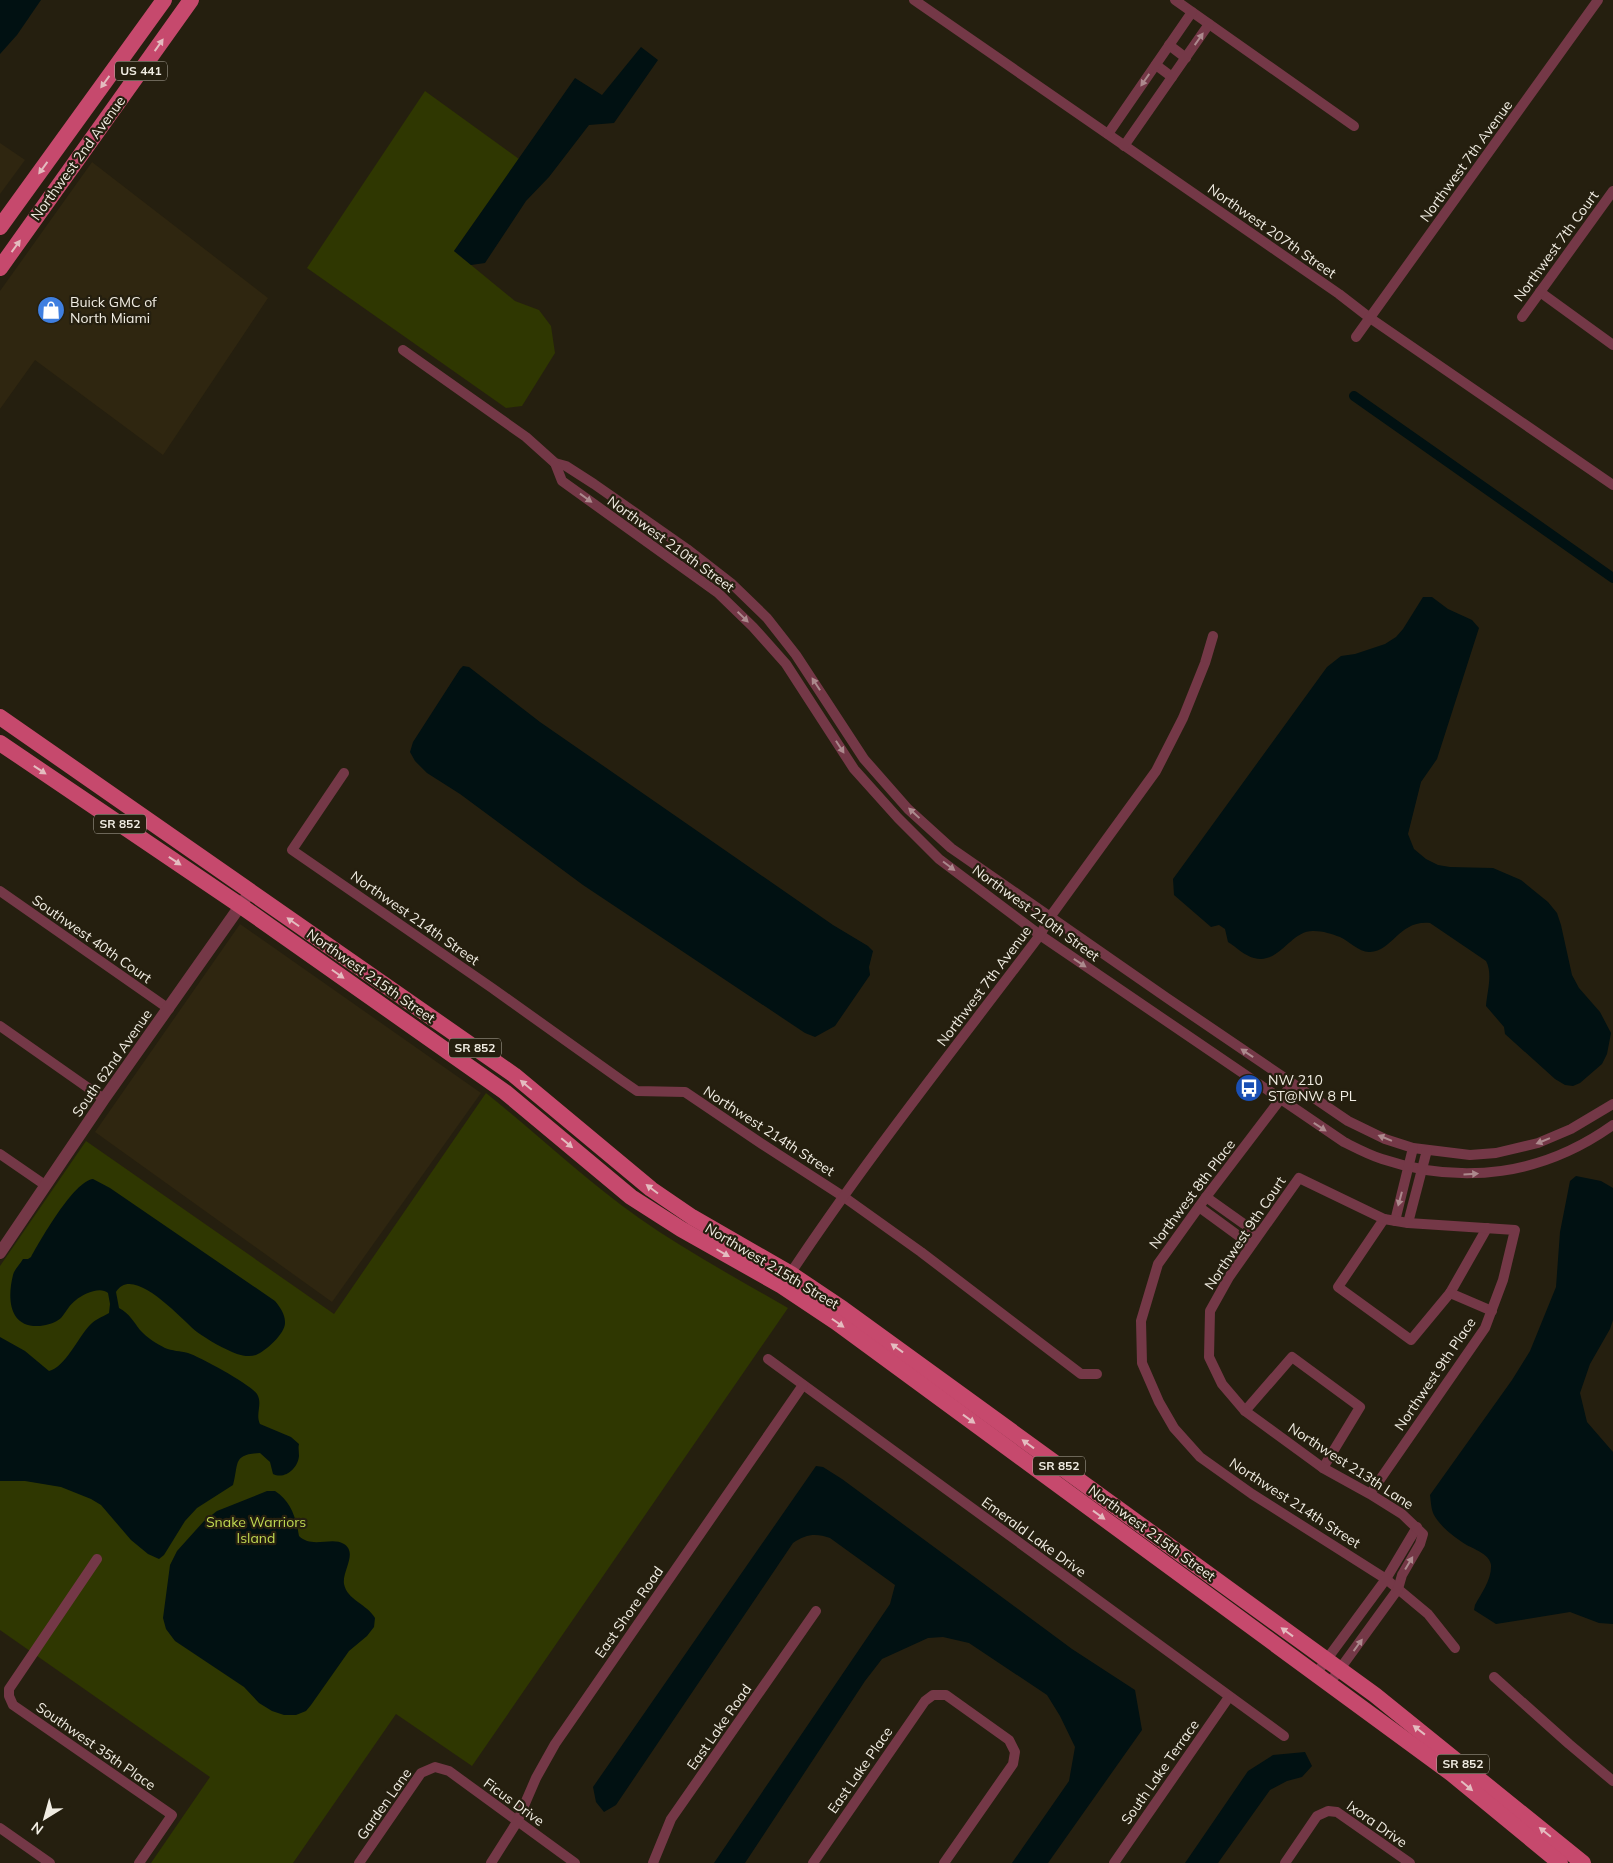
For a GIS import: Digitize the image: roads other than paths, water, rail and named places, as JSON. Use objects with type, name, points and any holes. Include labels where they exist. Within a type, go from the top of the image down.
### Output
[{"type":"main road","name":"Northwest 2nd Avenue","points":[[0,227],[164,0]]},
{"type":"main road","name":"Northwest 2nd Avenue","points":[[0,268],[191,0]]},
{"type":"main road","name":"Northwest 215th Street","points":[[0,717],[505,1092],[631,1197],[681,1229],[843,1309],[1333,1665],[1467,1768],[1583,1863]]},
{"type":"main road","name":"Northwest 215th Street","points":[[0,743],[245,899]]},
{"type":"main road","name":"Northwest 215th Street","points":[[786,1280],[836,1322],[1452,1774],[1560,1863]]},
{"type":"street","name":"Northwest 207th Street","points":[[914,0],[1613,485]]},
{"type":"street","points":[[1175,0],[1354,126]]},
{"type":"street","name":"Northwest 7th Avenue","points":[[1356,337],[1594,1]]},
{"type":"street","points":[[1108,134],[1192,12]]},
{"type":"street","points":[[1124,146],[1209,24]]},
{"type":"street","points":[[1169,45],[1186,58]]},
{"type":"street","points":[[1156,65],[1172,77]]},
{"type":"street","name":"Northwest 7th Court","points":[[1522,317],[1613,191]]},
{"type":"street","points":[[1540,292],[1613,345]]},
{"type":"street","name":"Northwest 210th Street","points":[[403,350],[526,437],[555,463],[566,466],[594,484],[687,548],[732,584],[767,618],[796,654],[864,759],[908,809],[951,848],[1348,1121],[1385,1139],[1413,1148],[1470,1155],[1518,1149],[1538,1143],[1571,1129],[1613,1104]]},
{"type":"street","name":"Northwest 210th Street","points":[[555,463],[562,481],[718,593],[754,627],[786,664],[854,769],[898,818],[939,859],[1040,935],[1344,1142],[1380,1159],[1409,1167],[1464,1175],[1512,1170],[1530,1165],[1572,1149],[1599,1135],[1613,1125]]},
{"type":"street","name":"Northwest 7th Avenue","points":[[786,1280],[806,1248],[1040,935],[1050,917],[1156,771],[1183,718],[1205,663],[1213,636]]},
{"type":"street","name":"Northwest 214th Street","points":[[344,773],[292,850],[637,1091],[686,1092],[844,1197],[921,1252],[1081,1374],[1097,1374]]},
{"type":"street","name":"Southwest 40th Court","points":[[0,891],[168,1009]]},
{"type":"street","name":"South 62nd Avenue","points":[[0,1252],[104,1099],[245,899]]},
{"type":"street","points":[[0,1026],[104,1099]]},
{"type":"street","name":"Northwest 8th Place","points":[[1142,1363],[1141,1321],[1158,1264],[1206,1197],[1292,1084]]},
{"type":"street","points":[[1389,1220],[1487,1228],[1450,1293],[1411,1340],[1338,1287],[1389,1220],[1409,1167],[1413,1148]]},
{"type":"street","points":[[1408,1223],[1427,1150]]},
{"type":"street","points":[[0,1154],[45,1185]]},
{"type":"street","name":"Northwest 9th Court","points":[[1245,1411],[1222,1384],[1209,1357],[1210,1311],[1229,1277],[1298,1178],[1389,1220]]},
{"type":"street","points":[[1206,1197],[1258,1234]]},
{"type":"street","points":[[1199,1207],[1251,1245]]},
{"type":"street","name":"Northwest 9th Place","points":[[1370,1494],[1485,1328],[1503,1280],[1515,1230],[1487,1228]]},
{"type":"street","points":[[1450,1293],[1492,1311]]},
{"type":"street","points":[[1245,1411],[1292,1357],[1360,1407],[1323,1468]]},
{"type":"street","name":"Emerald Lake Drive","points":[[768,1359],[1284,1736]]},
{"type":"street","name":"Northwest 214th Street","points":[[1142,1363],[1174,1428],[1200,1457],[1252,1494],[1386,1579],[1428,1614],[1455,1648]]},
{"type":"street","name":"East Shore Road","points":[[491,1863],[517,1822],[536,1778],[555,1744],[802,1385]]},
{"type":"street","name":"Northwest 213th Lane","points":[[1245,1411],[1323,1468],[1402,1514],[1423,1534],[1402,1575],[1398,1589],[1333,1665]]},
{"type":"street","name":"Northwest 213th Lane","points":[[1333,1665],[1417,1527]]},
{"type":"street","name":"Southwest 35th Place","points":[[97,1559],[9,1689],[8,1696],[13,1706],[172,1815],[139,1863]]},
{"type":"street","name":"East Lake Road","points":[[653,1863],[671,1819],[816,1611]]},
{"type":"street","points":[[1316,1674],[1333,1665]]},
{"type":"street","points":[[1329,1684],[1333,1665]]},
{"type":"street","points":[[1494,1676],[1613,1781]]},
{"type":"street","name":"East Lake Place","points":[[812,1863],[925,1701],[933,1695],[946,1695],[1009,1740],[1015,1752],[1013,1764],[944,1863]]},
{"type":"street","name":"South Lake Terrace","points":[[1114,1863],[1229,1697]]},
{"type":"street","name":"Ficus Drive","points":[[435,1767],[449,1771],[575,1863]]},
{"type":"street","name":"Garden Lane","points":[[359,1863],[421,1773],[435,1767]]},
{"type":"street","name":"Ixora Drive","points":[[1285,1863],[1317,1816],[1328,1811],[1337,1812],[1410,1863]]},
{"type":"street","points":[[0,1828],[50,1863]]},
{"type":"waterway","points":[[1354,396],[1613,578]]},
{"type":"place","name":"Buick GMC of North Miami","points":[[51,310]]},
{"type":"place","name":"NW 210 ST@NW 8 PL","points":[[1249,1088]]},
{"type":"park label","name":"Snake Warriors Island","points":[[256,1530]]}]
